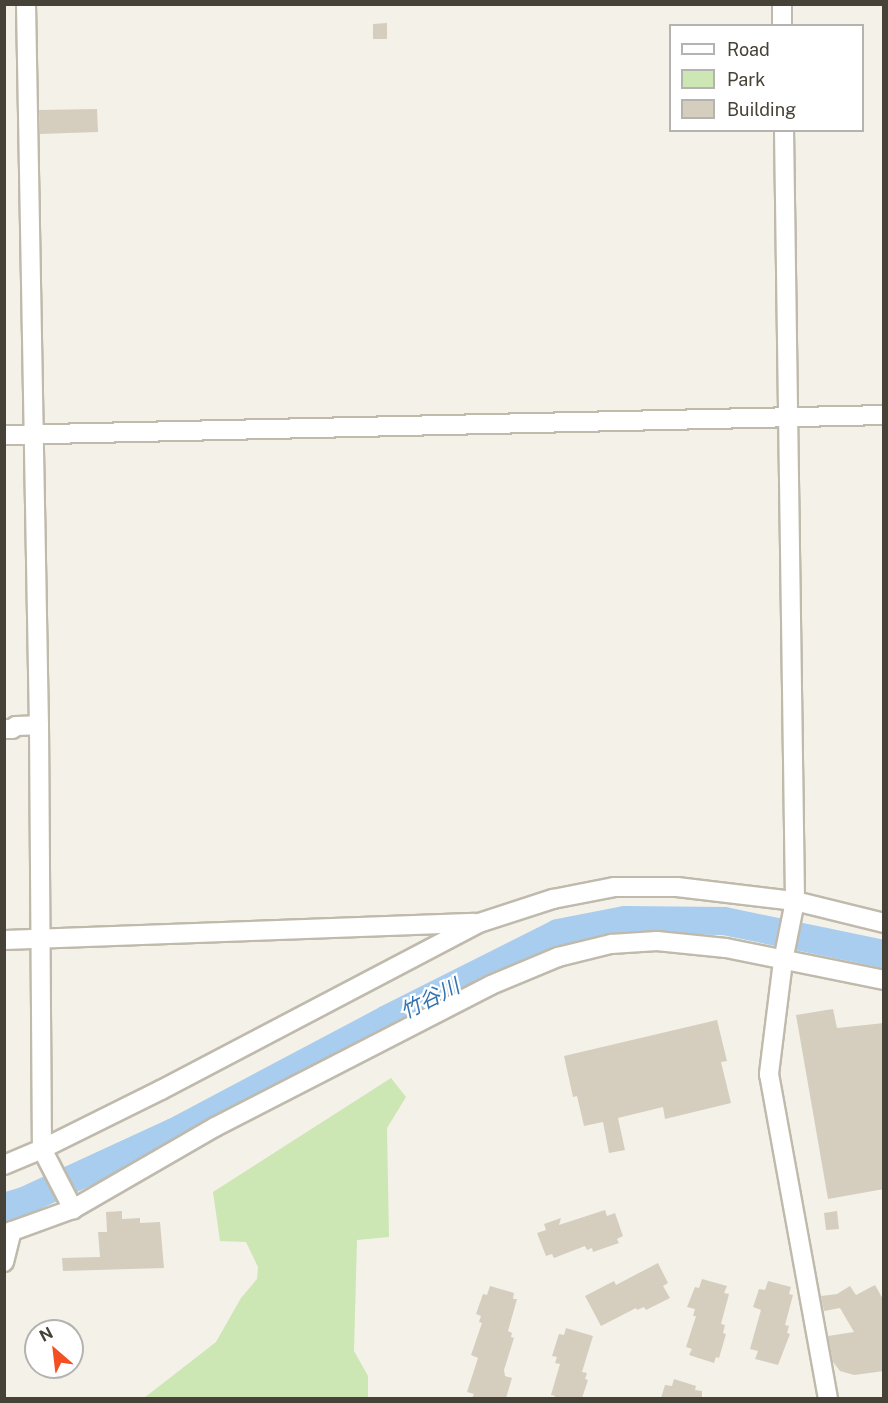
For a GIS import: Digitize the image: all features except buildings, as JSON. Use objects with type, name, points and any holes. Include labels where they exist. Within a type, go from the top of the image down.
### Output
[{"type":"street","points":[[26,4],[39,725],[42,1149],[70,1204]]},
{"type":"street","points":[[782,4],[782,24]]},
{"type":"street","points":[[784,132],[790,417],[795,907],[784,956],[770,1074],[828,1398]]},
{"type":"street","points":[[4,435],[884,416]]},
{"type":"street","points":[[4,729],[39,725]]},
{"type":"street","points":[[4,1165],[42,1149],[347,994],[478,923],[553,899],[614,887],[677,887],[884,923]]},
{"type":"street","points":[[4,940],[478,923]]},
{"type":"street","points":[[4,1262],[8,1233],[70,1204],[491,985],[558,957],[611,944],[657,941],[784,956],[884,980]]},
{"type":"green space","points":[[391,1078],[406,1097],[387,1128],[389,1237],[357,1240],[354,1351],[368,1376],[368,1398],[144,1398],[216,1342],[241,1298],[257,1279],[258,1267],[246,1242],[220,1241],[213,1192]]},
{"type":"waterway","name":"竹谷川","points":[[4,1207],[24,1201],[174,1132],[387,1019],[558,933],[625,920],[724,921],[884,954]]}]
